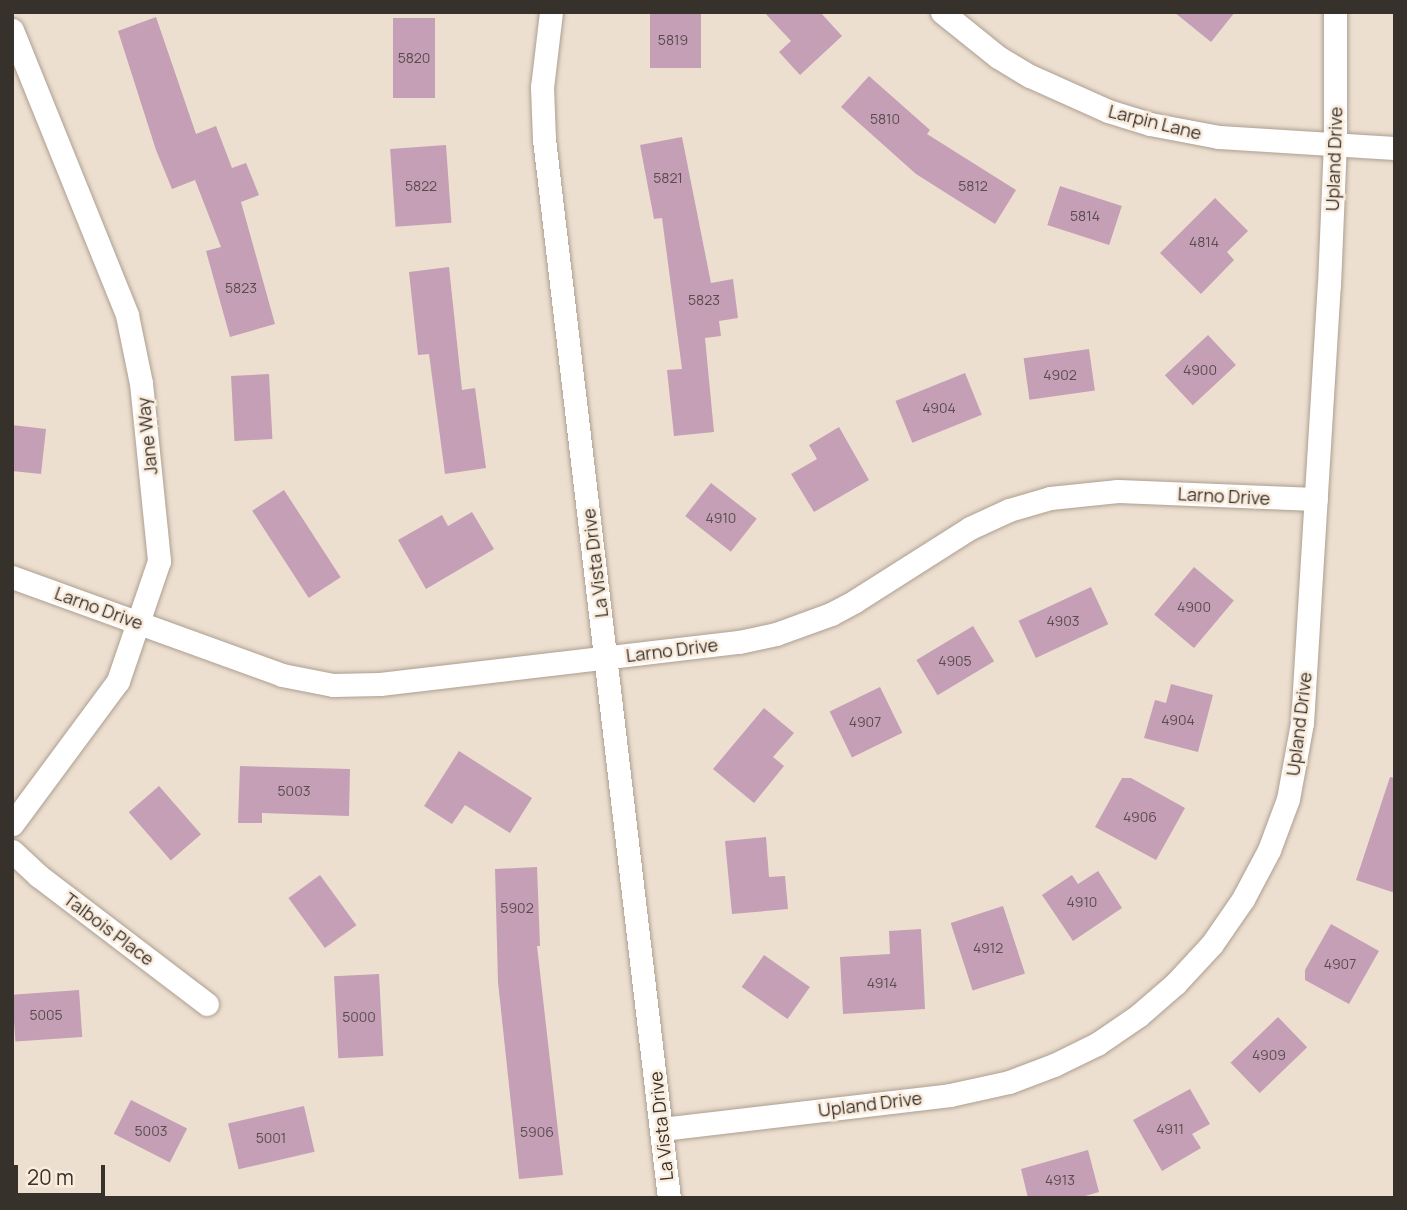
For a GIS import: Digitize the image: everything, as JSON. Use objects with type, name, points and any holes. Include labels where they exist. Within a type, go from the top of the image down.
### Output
[{"type":"street","name":"La Vista Drive","points":[[551,12],[542,87],[544,139],[669,1198]]},
{"type":"street","name":"Larpin Lane","points":[[943,12],[998,57],[1030,76],[1108,111],[1150,124],[1219,137],[1395,148]]},
{"type":"street","name":"Upland Drive","points":[[662,1129],[950,1095],[1009,1082],[1054,1065],[1097,1044],[1138,1016],[1175,984],[1212,944],[1244,899],[1269,850],[1288,799],[1302,723],[1335,144],[1335,12]]},
{"type":"street","name":"Jane Way","points":[[12,30],[127,315],[135,348],[159,561],[118,681],[12,824]]},
{"type":"street","name":"Larno Drive","points":[[12,577],[282,675],[333,685],[380,684],[739,642],[787,630],[831,614],[855,601],[970,527],[1009,510],[1050,498],[1118,491],[1316,499]]},
{"type":"street","name":"Talbois Place","points":[[12,851],[39,876],[207,1004]]},
{"type":"building","points":[[650,12],[701,12],[701,68],[650,68]]},
{"type":"building","points":[[764,12],[820,12],[842,36],[800,75],[779,52],[791,41]]},
{"type":"building","points":[[1174,12],[1235,12],[1211,42]]},
{"type":"building","points":[[156,17],[196,134],[216,126],[232,168],[246,163],[259,195],[241,202],[275,324],[230,337],[206,251],[221,247],[195,180],[172,189],[156,150],[118,31]]},
{"type":"building","points":[[393,18],[435,18],[435,98],[393,98]]},
{"type":"building","points":[[869,76],[930,130],[927,134],[1016,190],[995,224],[916,174],[841,107]]},
{"type":"building","points":[[682,137],[711,283],[733,279],[738,318],[719,321],[721,336],[705,338],[714,432],[674,436],[667,370],[682,369],[662,218],[654,219],[640,145]]},
{"type":"building","points":[[446,145],[451,223],[396,227],[390,149]]},
{"type":"building","points":[[1060,186],[1122,206],[1109,245],[1047,225]]},
{"type":"building","points":[[1215,198],[1248,231],[1227,252],[1234,260],[1201,294],[1160,253]]},
{"type":"building","points":[[449,267],[462,390],[475,388],[486,468],[445,474],[429,354],[418,355],[409,272]]},
{"type":"building","points":[[1208,335],[1236,365],[1193,405],[1165,375]]},
{"type":"building","points":[[1089,349],[1095,391],[1029,400],[1024,358]]},
{"type":"building","points":[[965,373],[982,415],[912,443],[895,401]]},
{"type":"building","points":[[269,374],[272,439],[234,441],[231,376]]},
{"type":"building","points":[[12,425],[46,429],[41,474],[12,471]]},
{"type":"building","points":[[839,427],[869,480],[814,512],[791,474],[817,459],[809,445]]},
{"type":"building","points":[[711,483],[757,519],[731,552],[685,516]]},
{"type":"building","points":[[284,490],[341,577],[309,598],[252,511]]},
{"type":"building","points":[[472,512],[494,549],[426,589],[398,540],[442,515],[448,526]]},
{"type":"building","points":[[1194,567],[1234,600],[1194,648],[1154,614]]},
{"type":"building","points":[[1091,587],[1108,624],[1036,658],[1018,621]]},
{"type":"building","points":[[973,626],[994,661],[938,695],[916,660]]},
{"type":"building","points":[[1171,684],[1213,695],[1198,752],[1144,738],[1155,700],[1166,703]]},
{"type":"building","points":[[880,687],[902,733],[852,757],[830,712]]},
{"type":"building","points":[[764,708],[794,733],[773,757],[784,766],[754,803],[713,769]]},
{"type":"building","points":[[459,751],[532,798],[510,833],[465,805],[452,824],[424,806]]},
{"type":"building","points":[[240,766],[350,769],[349,816],[262,813],[262,823],[238,823]]},
{"type":"building","points":[[1390,777],[1395,778],[1395,893],[1356,880]]},
{"type":"building","points":[[1122,778],[1131,778],[1185,808],[1156,860],[1095,827]]},
{"type":"building","points":[[159,786],[201,834],[171,861],[129,812]]},
{"type":"building","points":[[766,837],[769,877],[785,876],[788,909],[732,914],[725,841]]},
{"type":"building","points":[[537,867],[540,946],[537,946],[563,1175],[519,1179],[498,982],[495,869]]},
{"type":"building","points":[[1098,871],[1122,908],[1073,941],[1042,895],[1072,875],[1078,884]]},
{"type":"building","points":[[320,875],[356,925],[325,948],[288,898]]},
{"type":"building","points":[[1003,906],[1025,974],[973,991],[951,923]]},
{"type":"building","points":[[1331,924],[1379,951],[1349,1004],[1305,980],[1305,970]]},
{"type":"building","points":[[921,929],[925,1009],[843,1014],[840,957],[890,954],[889,931]]},
{"type":"building","points":[[764,955],[810,987],[788,1019],[742,987]]},
{"type":"building","points":[[379,974],[383,1056],[338,1058],[334,976]]},
{"type":"building","points":[[79,990],[82,1037],[15,1042],[12,995]]},
{"type":"building","points":[[1278,1017],[1307,1047],[1260,1093],[1231,1063]]},
{"type":"building","points":[[1190,1089],[1210,1124],[1192,1134],[1201,1148],[1162,1171],[1133,1120]]},
{"type":"building","points":[[131,1100],[187,1129],[170,1162],[114,1134]]},
{"type":"building","points":[[304,1106],[315,1152],[239,1169],[228,1124]]},
{"type":"building","points":[[1088,1150],[1099,1192],[1078,1198],[1028,1198],[1021,1169]]}]
